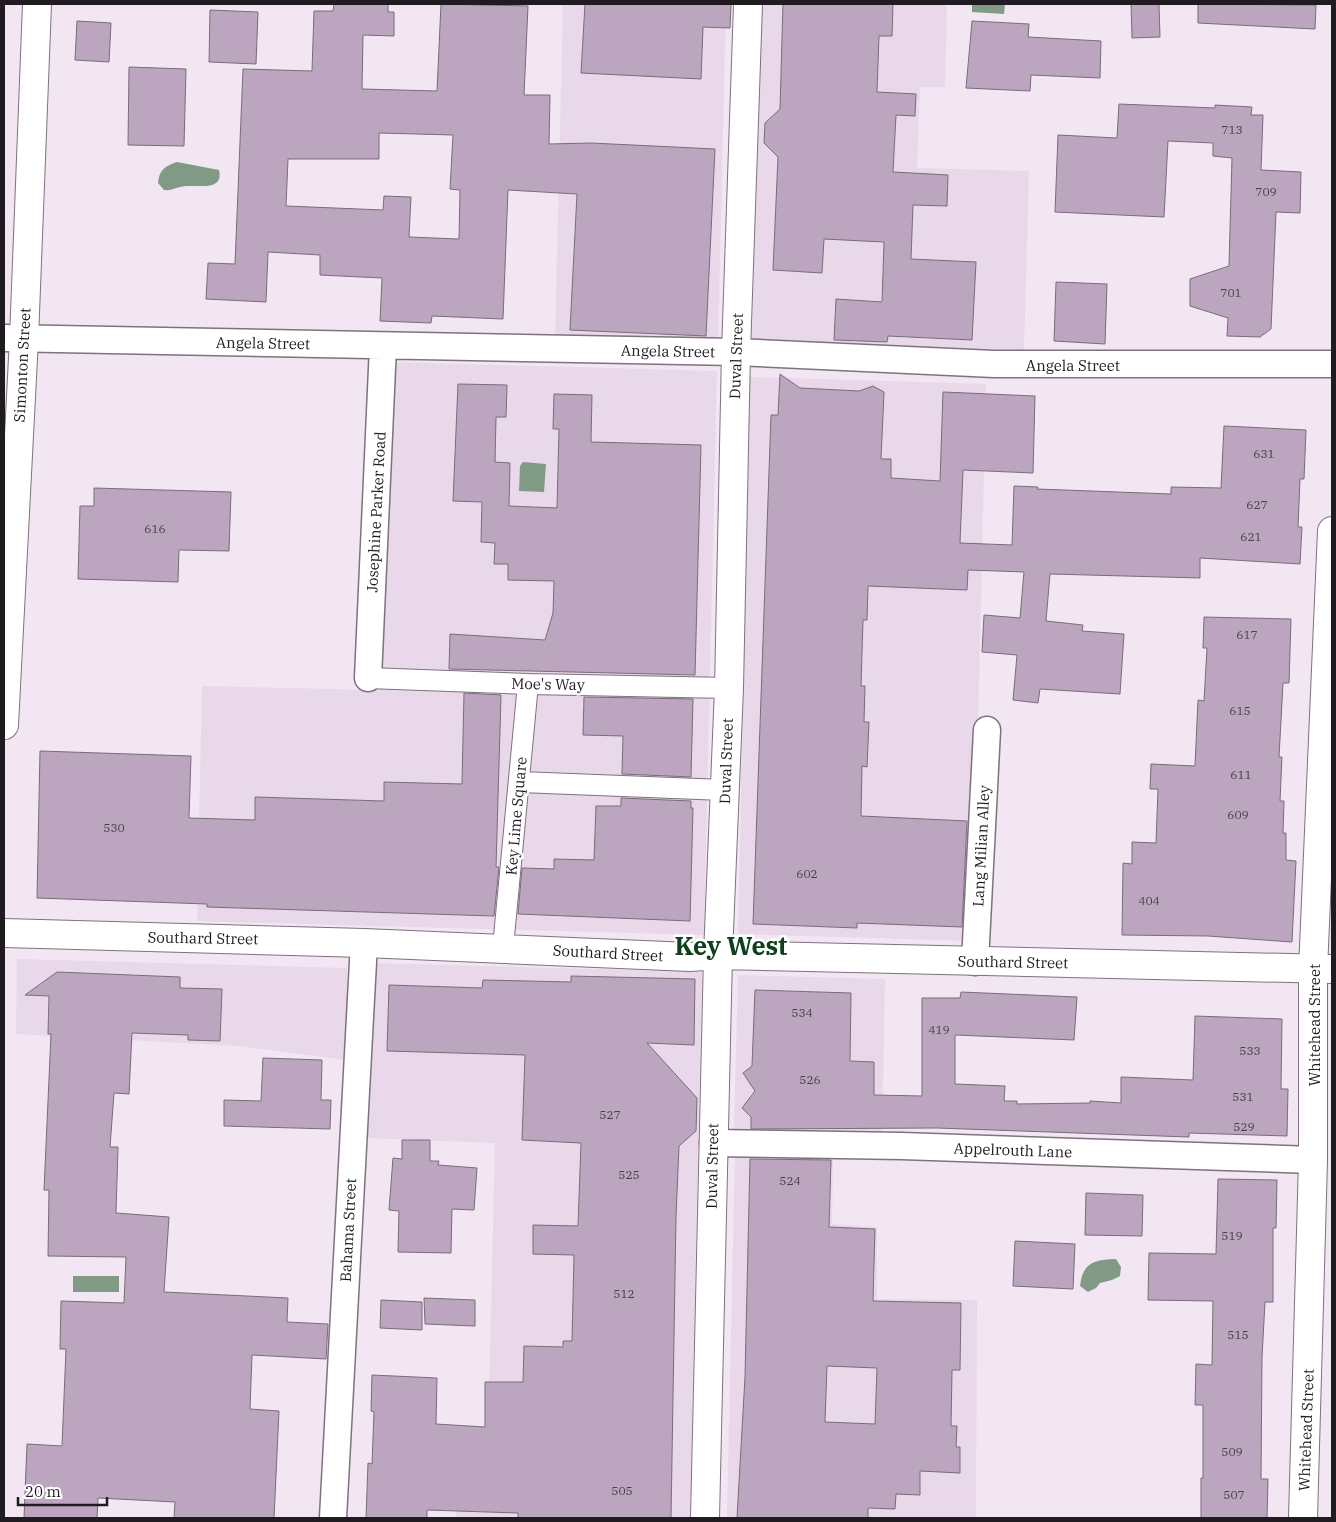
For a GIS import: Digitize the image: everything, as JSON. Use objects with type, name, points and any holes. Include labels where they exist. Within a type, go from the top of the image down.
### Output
[{"type":"street","name":"Simonton Street","points":[[4,725],[14,338],[37,4]]},
{"type":"street","name":"Duval Street","points":[[705,1518],[718,956],[729,688],[736,352],[748,4]]},
{"type":"street","name":"Angela Street","points":[[14,338],[736,352],[994,364],[1332,364]]},
{"type":"street","name":"Josephine Parker Road","points":[[368,678],[383,346]]},
{"type":"street","name":"Whitehead Street","points":[[1304,1518],[1313,1160],[1323,970],[1332,531]]},
{"type":"street","name":"Moe's Way","points":[[368,678],[528,684],[729,688]]},
{"type":"street","name":"Key Lime Square","points":[[503,948],[528,684]]},
{"type":"street","name":"Lang Milian Alley","points":[[975,962],[987,730]]},
{"type":"street","points":[[520,782],[724,790]]},
{"type":"street","name":"Southard Street","points":[[4,933],[364,942],[690,957],[718,956],[1323,970]]},
{"type":"street","name":"Bahama Street","points":[[333,1518],[364,942]]},
{"type":"street","name":"Appelrouth Lane","points":[[713,1143],[902,1146],[1313,1160]]},
{"type":"shaded area","points":[[563,4],[726,4],[718,346],[555,342]]},
{"type":"shaded area","points":[[760,4],[947,4],[945,87],[920,87],[917,168],[1029,171],[1024,350],[752,342]]},
{"type":"shaded area","points":[[972,4],[1005,4],[1004,14],[972,12]]},
{"type":"shaded area","points":[[177,162],[219,170],[220,177],[218,181],[209,186],[184,186],[164,190],[158,183],[161,172],[169,165]]},
{"type":"shaded area","points":[[389,362],[717,371],[704,935],[197,921],[202,686],[378,690]]},
{"type":"shaded area","points":[[750,377],[986,384],[973,941],[738,934]]},
{"type":"shaded area","points":[[523,462],[546,464],[544,492],[519,491],[520,466]]},
{"type":"shaded area","points":[[17,959],[347,968],[347,1060],[239,1046],[16,1034]]},
{"type":"shaded area","points":[[372,963],[702,972],[690,1518],[456,1518],[458,1443],[488,1444],[495,1143],[367,1138]]},
{"type":"shaded area","points":[[738,975],[885,979],[882,1137],[734,1132]]},
{"type":"shaded area","points":[[735,1151],[833,1160],[832,1224],[877,1227],[877,1299],[977,1300],[976,1518],[727,1518]]},
{"type":"shaded area","points":[[1116,1259],[1121,1267],[1120,1276],[1100,1283],[1096,1288],[1088,1292],[1080,1286],[1084,1272],[1091,1264],[1102,1260]]},
{"type":"shaded area","points":[[73,1276],[119,1276],[119,1292],[73,1292]]},
{"type":"building","points":[[334,4],[388,4],[388,12],[394,12],[394,36],[363,35],[362,89],[437,91],[441,4],[528,6],[524,95],[550,95],[549,144],[591,143],[715,149],[706,336],[570,330],[577,194],[508,190],[503,319],[432,316],[431,323],[380,321],[382,278],[320,275],[320,255],[268,252],[266,302],[206,299],[208,263],[235,264],[243,69],[312,71],[314,11],[333,11]],"holes":[[[379,133],[453,135],[450,189],[460,190],[459,239],[409,237],[411,197],[384,196],[383,210],[286,206],[288,159],[379,159]]]},
{"type":"building","points":[[585,4],[731,4],[730,28],[703,27],[701,79],[581,73]]},
{"type":"building","points":[[783,4],[893,4],[892,36],[879,36],[877,92],[916,94],[915,116],[896,115],[893,172],[948,175],[947,206],[913,205],[911,259],[976,262],[972,340],[888,336],[887,342],[834,340],[836,299],[882,302],[884,242],[824,239],[822,273],[773,270],[778,157],[764,143],[765,123],[780,109]]},
{"type":"building","points":[[1131,4],[1159,4],[1160,37],[1132,38]]},
{"type":"building","points":[[1198,4],[1316,5],[1315,29],[1198,23]]},
{"type":"building","points":[[210,10],[258,12],[256,64],[209,62]]},
{"type":"building","points":[[77,21],[111,23],[109,62],[75,60]]},
{"type":"building","points":[[972,21],[1029,24],[1028,37],[1101,41],[1100,78],[1031,75],[1030,91],[966,88]]},
{"type":"building","points":[[129,67],[186,69],[184,146],[128,145]]},
{"type":"building","points":[[1119,104],[1215,108],[1215,105],[1252,107],[1251,115],[1263,115],[1261,170],[1301,172],[1300,213],[1276,212],[1271,329],[1260,337],[1227,336],[1228,318],[1190,306],[1190,279],[1229,266],[1232,158],[1213,156],[1213,143],[1168,141],[1164,217],[1055,212],[1058,135],[1117,138]]},
{"type":"building","points":[[1056,282],[1107,284],[1105,344],[1054,341]]},
{"type":"building","points":[[780,374],[800,388],[859,391],[873,386],[884,392],[881,459],[891,459],[891,478],[940,481],[943,392],[1035,396],[1033,473],[963,470],[960,543],[1012,545],[1014,486],[1038,487],[1037,489],[1171,494],[1171,487],[1221,488],[1224,426],[1306,430],[1304,479],[1300,479],[1298,527],[1302,527],[1300,564],[1200,558],[1200,578],[1050,574],[1046,621],[1083,625],[1082,631],[1124,634],[1120,694],[1040,689],[1038,703],[1013,700],[1017,655],[982,652],[984,615],[1020,618],[1024,572],[968,570],[967,590],[868,586],[867,620],[863,620],[861,686],[865,686],[864,722],[869,722],[867,767],[862,766],[861,816],[967,821],[962,927],[857,923],[857,928],[753,924],[771,415],[778,415]]},
{"type":"building","points":[[458,384],[507,385],[506,417],[496,417],[495,462],[510,463],[509,506],[557,508],[559,429],[553,429],[554,394],[592,395],[591,442],[701,445],[695,675],[449,669],[450,634],[545,640],[553,613],[554,581],[508,580],[508,564],[494,564],[495,543],[481,542],[482,502],[453,501]]},
{"type":"building","points":[[94,488],[231,492],[229,551],[179,550],[178,582],[78,579],[80,506],[94,506]]},
{"type":"building","points":[[1204,617],[1291,619],[1289,683],[1283,683],[1279,757],[1282,757],[1280,801],[1284,801],[1283,833],[1286,833],[1286,860],[1296,861],[1292,942],[1208,936],[1122,935],[1123,863],[1132,864],[1132,842],[1156,843],[1158,789],[1150,789],[1151,764],[1195,766],[1198,700],[1204,701],[1207,648],[1203,648]]},
{"type":"building","points":[[464,693],[501,695],[496,867],[499,867],[494,916],[207,907],[207,904],[37,898],[40,751],[191,756],[189,818],[255,820],[255,797],[384,801],[384,782],[462,784]]},
{"type":"building","points":[[584,697],[693,699],[691,777],[622,774],[623,736],[583,735]]},
{"type":"building","points":[[621,798],[691,801],[691,808],[693,808],[690,921],[518,914],[522,868],[554,869],[554,859],[594,860],[596,806],[621,806]]},
{"type":"building","points":[[57,972],[180,977],[180,988],[222,989],[220,1041],[188,1040],[188,1035],[132,1033],[129,1094],[114,1093],[110,1147],[118,1147],[116,1213],[169,1217],[164,1292],[288,1298],[287,1322],[328,1324],[326,1359],[252,1355],[250,1409],[279,1411],[274,1518],[174,1518],[175,1502],[98,1498],[97,1518],[24,1518],[27,1444],[62,1446],[66,1349],[60,1349],[61,1301],[124,1303],[126,1257],[48,1256],[49,1190],[44,1190],[51,1034],[48,1034],[49,996],[25,995]]},
{"type":"building","points":[[571,976],[695,979],[694,1045],[647,1043],[697,1098],[696,1131],[679,1146],[671,1518],[518,1518],[518,1513],[427,1510],[427,1518],[366,1518],[368,1463],[372,1464],[374,1412],[371,1411],[372,1375],[437,1378],[436,1424],[485,1427],[485,1382],[523,1382],[524,1346],[563,1347],[563,1341],[572,1341],[574,1255],[533,1254],[533,1225],[578,1226],[581,1143],[522,1140],[525,1055],[387,1051],[389,985],[482,988],[483,980],[571,982]]},
{"type":"building","points":[[755,990],[851,993],[850,1061],[874,1062],[874,1095],[922,1096],[922,998],[960,998],[961,992],[1077,997],[1074,1040],[955,1035],[955,1084],[1005,1086],[1004,1101],[1017,1101],[1017,1104],[1090,1103],[1090,1101],[1121,1103],[1121,1077],[1193,1080],[1195,1016],[1282,1019],[1281,1089],[1288,1089],[1287,1136],[1189,1133],[1189,1137],[937,1128],[751,1129],[751,1117],[742,1108],[755,1091],[743,1073],[752,1066]]},
{"type":"building","points":[[263,1058],[322,1060],[321,1100],[331,1100],[330,1129],[224,1126],[224,1100],[261,1101]]},
{"type":"building","points":[[402,1140],[430,1140],[430,1161],[439,1161],[438,1165],[477,1168],[474,1210],[452,1209],[451,1253],[398,1252],[399,1211],[389,1210],[393,1158],[402,1159]]},
{"type":"building","points":[[750,1159],[831,1160],[829,1227],[875,1229],[873,1301],[961,1303],[960,1370],[952,1370],[951,1426],[957,1426],[956,1447],[960,1447],[960,1473],[920,1471],[920,1495],[896,1494],[895,1509],[868,1508],[868,1518],[737,1518],[745,1377]],"holes":[[[827,1366],[877,1368],[875,1424],[825,1422]]]},
{"type":"building","points":[[1218,1179],[1277,1180],[1276,1228],[1273,1228],[1273,1302],[1265,1302],[1262,1357],[1261,1479],[1268,1479],[1267,1518],[1201,1518],[1203,1405],[1195,1405],[1196,1364],[1212,1365],[1213,1301],[1148,1300],[1149,1253],[1216,1254]]},
{"type":"building","points":[[1086,1193],[1143,1195],[1142,1236],[1085,1235]]},
{"type":"building","points":[[1015,1241],[1075,1244],[1073,1289],[1013,1286]]},
{"type":"building","points":[[424,1298],[475,1300],[475,1326],[425,1324]]},
{"type":"building","points":[[381,1300],[422,1302],[422,1330],[380,1328]]},
{"type":"district","name":"Key West","points":[[731,945]]}]
